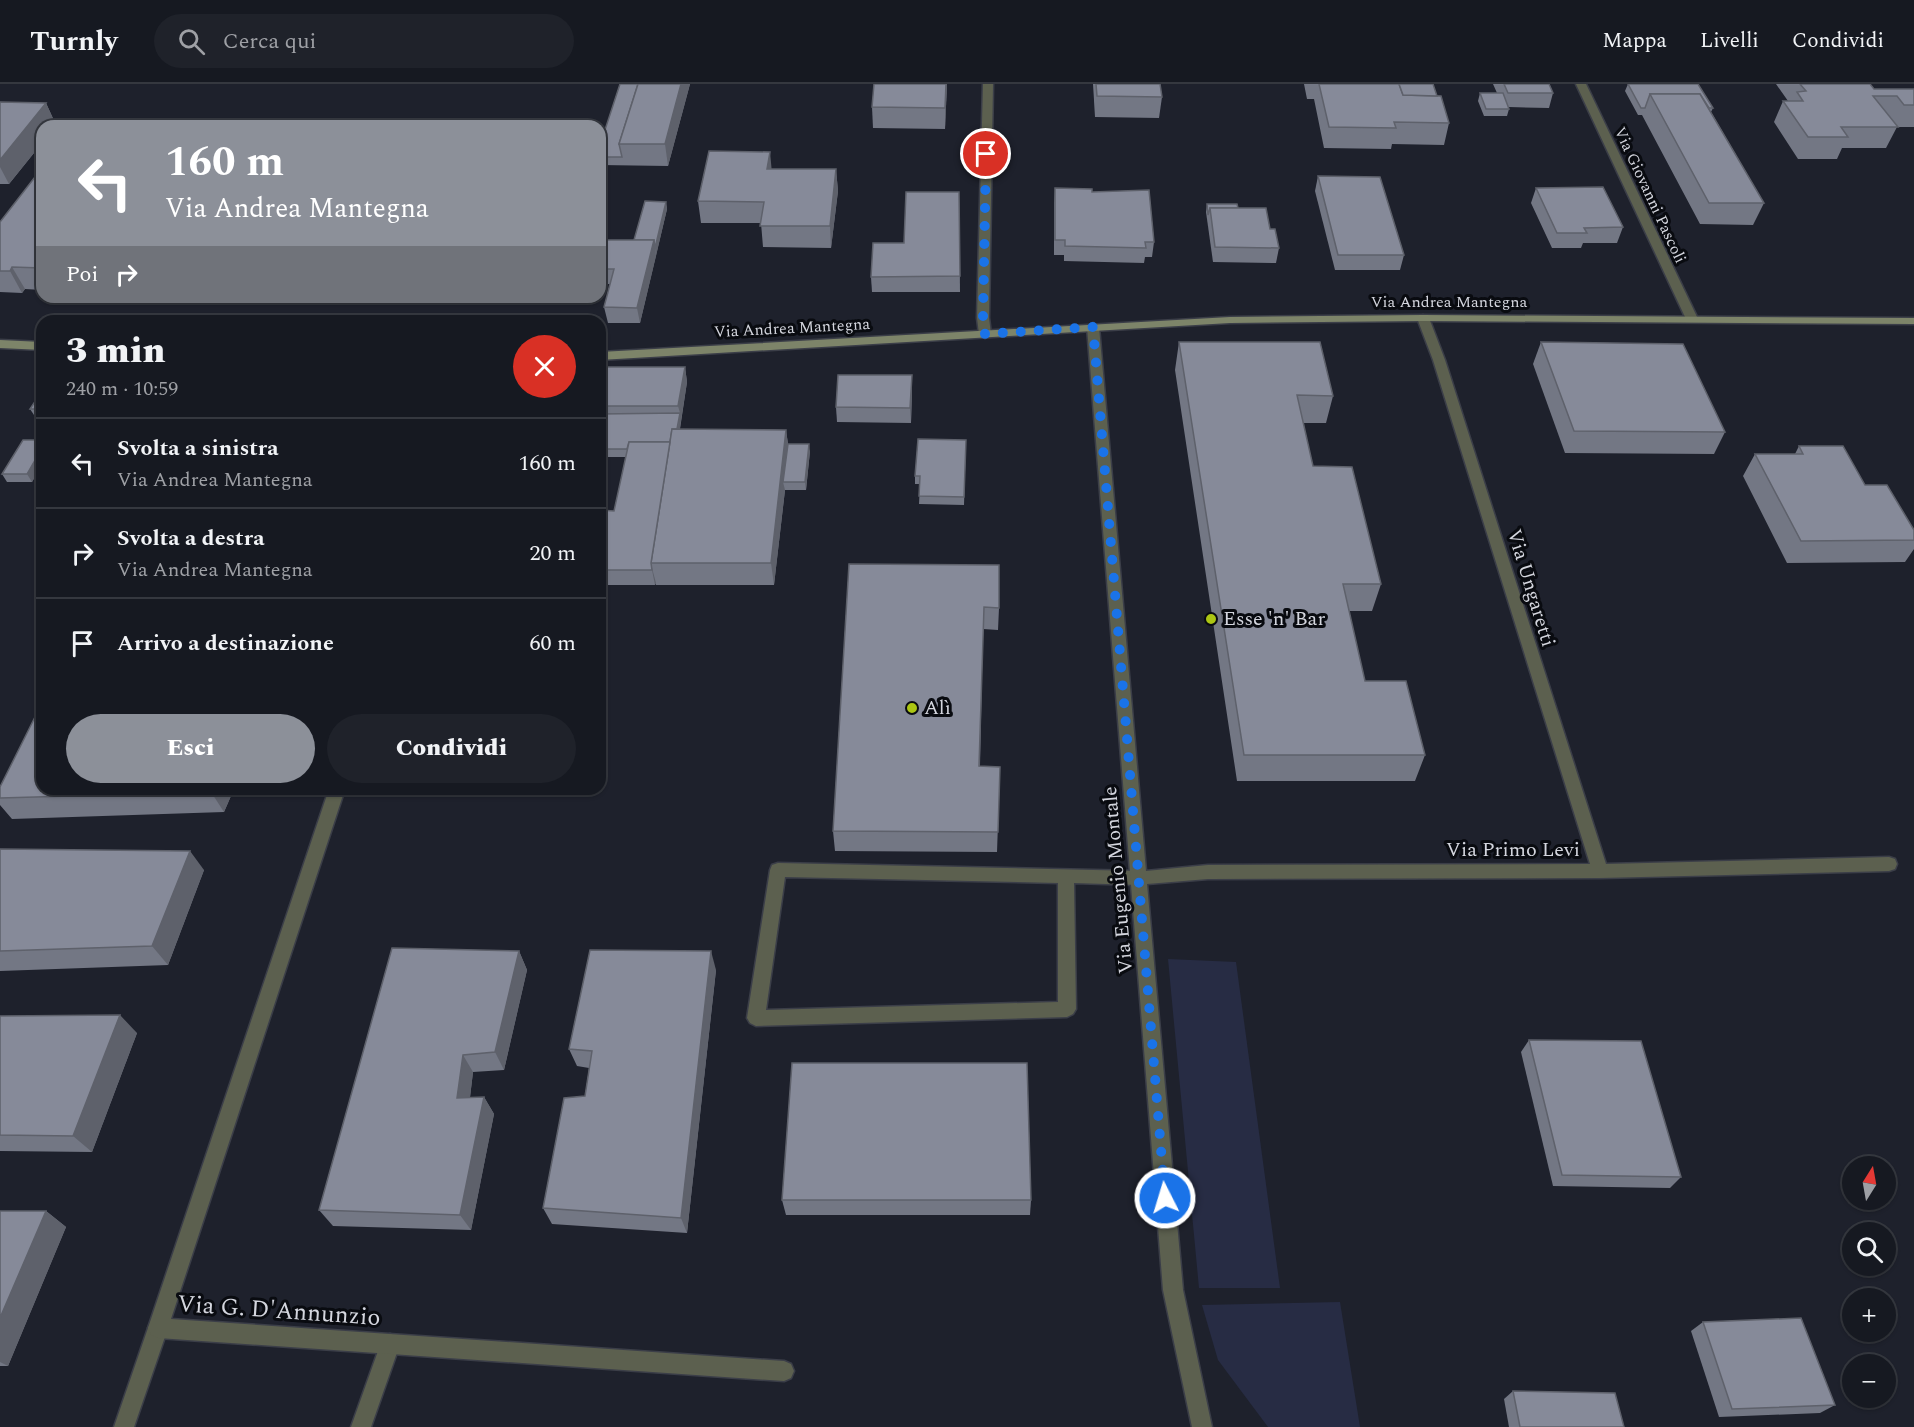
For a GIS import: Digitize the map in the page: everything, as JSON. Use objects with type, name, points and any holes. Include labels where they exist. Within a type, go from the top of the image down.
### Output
[{"type":"main road","name":"Via Andrea Mantegna","points":[[606,356],[1230,320],[1423,318],[1914,321]]},
{"type":"main road","points":[[0,345],[36,346]]},
{"type":"street","points":[[985,334],[983,318],[988,84]]},
{"type":"street","name":"Via Giovanni Pascoli","points":[[1581,84],[1692,320]]},
{"type":"street","name":"Via Ungaretti","points":[[1423,318],[1439,360],[1600,871]]},
{"type":"street","name":"Via Eugenio Montale","points":[[1093,327],[1173,1290],[1202,1427]]},
{"type":"street","name":"Via G. D'Annunzio","points":[[335,795],[158,1328],[784,1371]]},
{"type":"street","name":"Via Primo Levi","points":[[1066,877],[1067,1009],[756,1018],[778,870],[1138,878],[1208,872],[1600,871],[1889,864]]},
{"type":"street","points":[[124,1427],[158,1328]]},
{"type":"street","points":[[361,1427],[390,1344]]},
{"type":"shaded area","points":[[1168,959],[1236,962],[1280,1288],[1199,1288]]},
{"type":"shaded area","points":[[1340,1302],[1360,1427],[1268,1427],[1218,1360],[1202,1305]]},
{"type":"building","points":[[620,84],[638,84],[619,144],[622,157],[606,157],[606,127]]},
{"type":"building","points":[[638,84],[681,84],[665,144],[619,144]]},
{"type":"building","points":[[874,84],[946,84],[945,108],[872,107]]},
{"type":"building","points":[[1096,84],[1160,84],[1162,97],[1097,96]]},
{"type":"building","points":[[1319,84],[1399,84],[1403,95],[1441,96],[1449,123],[1394,122],[1396,128],[1329,127]]},
{"type":"building","points":[[1399,84],[1433,84],[1437,96],[1403,95]]},
{"type":"building","points":[[1504,84],[1549,84],[1553,93],[1508,93]]},
{"type":"building","points":[[1628,84],[1698,84],[1713,108],[1709,108],[1700,94],[1650,94],[1645,108],[1641,108]]},
{"type":"building","points":[[1800,84],[1870,84],[1874,89],[1914,89],[1914,105],[1904,105],[1897,96],[1873,96],[1898,127],[1841,127],[1848,137],[1808,137],[1783,101],[1803,101],[1797,92],[1806,91]]},
{"type":"building","points":[[1480,93],[1503,93],[1509,109],[1486,109]]},
{"type":"building","points":[[1650,94],[1700,94],[1764,203],[1709,203]]},
{"type":"building","points":[[0,102],[46,103],[0,160]]},
{"type":"building","points":[[709,151],[770,152],[767,169],[836,169],[830,226],[760,226],[764,202],[698,201]]},
{"type":"building","points":[[36,176],[36,268],[12,267],[10,271],[0,271],[0,222]]},
{"type":"building","points":[[1318,176],[1380,177],[1404,255],[1338,255]]},
{"type":"building","points":[[1603,187],[1623,227],[1584,228],[1587,233],[1557,233],[1536,188]]},
{"type":"building","points":[[1055,188],[1092,189],[1092,192],[1149,190],[1154,242],[1145,242],[1146,248],[1065,246],[1065,240],[1055,240]]},
{"type":"building","points":[[906,192],[959,192],[960,276],[871,277],[873,243],[904,243]]},
{"type":"building","points":[[645,201],[666,202],[655,248],[654,240],[634,240]]},
{"type":"building","points":[[1207,204],[1237,204],[1238,208],[1210,208],[1208,215]]},
{"type":"building","points":[[1210,208],[1266,208],[1270,229],[1275,229],[1279,248],[1215,247]]},
{"type":"building","points":[[606,240],[654,240],[637,308],[604,307],[614,269],[606,269]]},
{"type":"building","points":[[1179,342],[1320,342],[1333,396],[1297,395],[1313,466],[1352,467],[1381,584],[1343,584],[1365,681],[1406,681],[1425,755],[1244,755]]},
{"type":"building","points":[[1541,342],[1683,344],[1725,432],[1574,431]]},
{"type":"building","points":[[606,367],[685,367],[678,406],[606,406]]},
{"type":"building","points":[[838,375],[912,375],[910,408],[836,407]]},
{"type":"building","points":[[36,400],[36,409],[30,409]]},
{"type":"building","points":[[680,413],[677,429],[672,429],[670,442],[629,442],[627,449],[606,449],[606,414]]},
{"type":"building","points":[[672,429],[786,430],[771,563],[651,563]]},
{"type":"building","points":[[918,439],[966,440],[964,497],[919,496],[920,476],[915,476]]},
{"type":"building","points":[[23,440],[36,440],[36,458],[27,474],[2,474]]},
{"type":"building","points":[[629,442],[670,442],[651,563],[652,570],[606,570],[606,510],[614,511]]},
{"type":"building","points":[[788,444],[809,444],[805,482],[783,482]]},
{"type":"building","points":[[1799,446],[1843,446],[1865,485],[1887,485],[1914,530],[1914,540],[1801,541],[1755,454],[1803,454]]},
{"type":"building","name":"Alì","points":[[849,564],[999,565],[999,608],[984,607],[979,766],[1000,767],[998,832],[833,831]]},
{"type":"building","points":[[36,715],[36,795],[106,795],[0,798],[0,787]]},
{"type":"building","points":[[0,849],[190,851],[152,946],[0,951]]},
{"type":"building","points":[[392,948],[519,951],[495,1052],[463,1055],[457,1098],[484,1097],[460,1215],[319,1210]]},
{"type":"building","points":[[590,950],[711,951],[681,1218],[543,1208],[564,1098],[585,1096],[592,1051],[569,1049]]},
{"type":"building","points":[[120,1015],[73,1136],[0,1135],[0,1016]]},
{"type":"building","points":[[1529,1040],[1641,1041],[1681,1177],[1562,1175]]},
{"type":"building","points":[[792,1063],[1027,1063],[1031,1200],[782,1200]]},
{"type":"building","points":[[0,1211],[46,1211],[0,1318]]},
{"type":"building","points":[[1801,1318],[1835,1405],[1732,1409],[1703,1322]]},
{"type":"building","points":[[1513,1391],[1615,1393],[1624,1427],[1520,1427]]},
{"type":"place","name":"Esse 'n' Bar","points":[[1211,619]]},
{"type":"place","name":"Alì","points":[[912,708]]},
{"type":"route","points":[[986,154],[983,318],[985,334],[1093,327],[1165,1198]]}]
